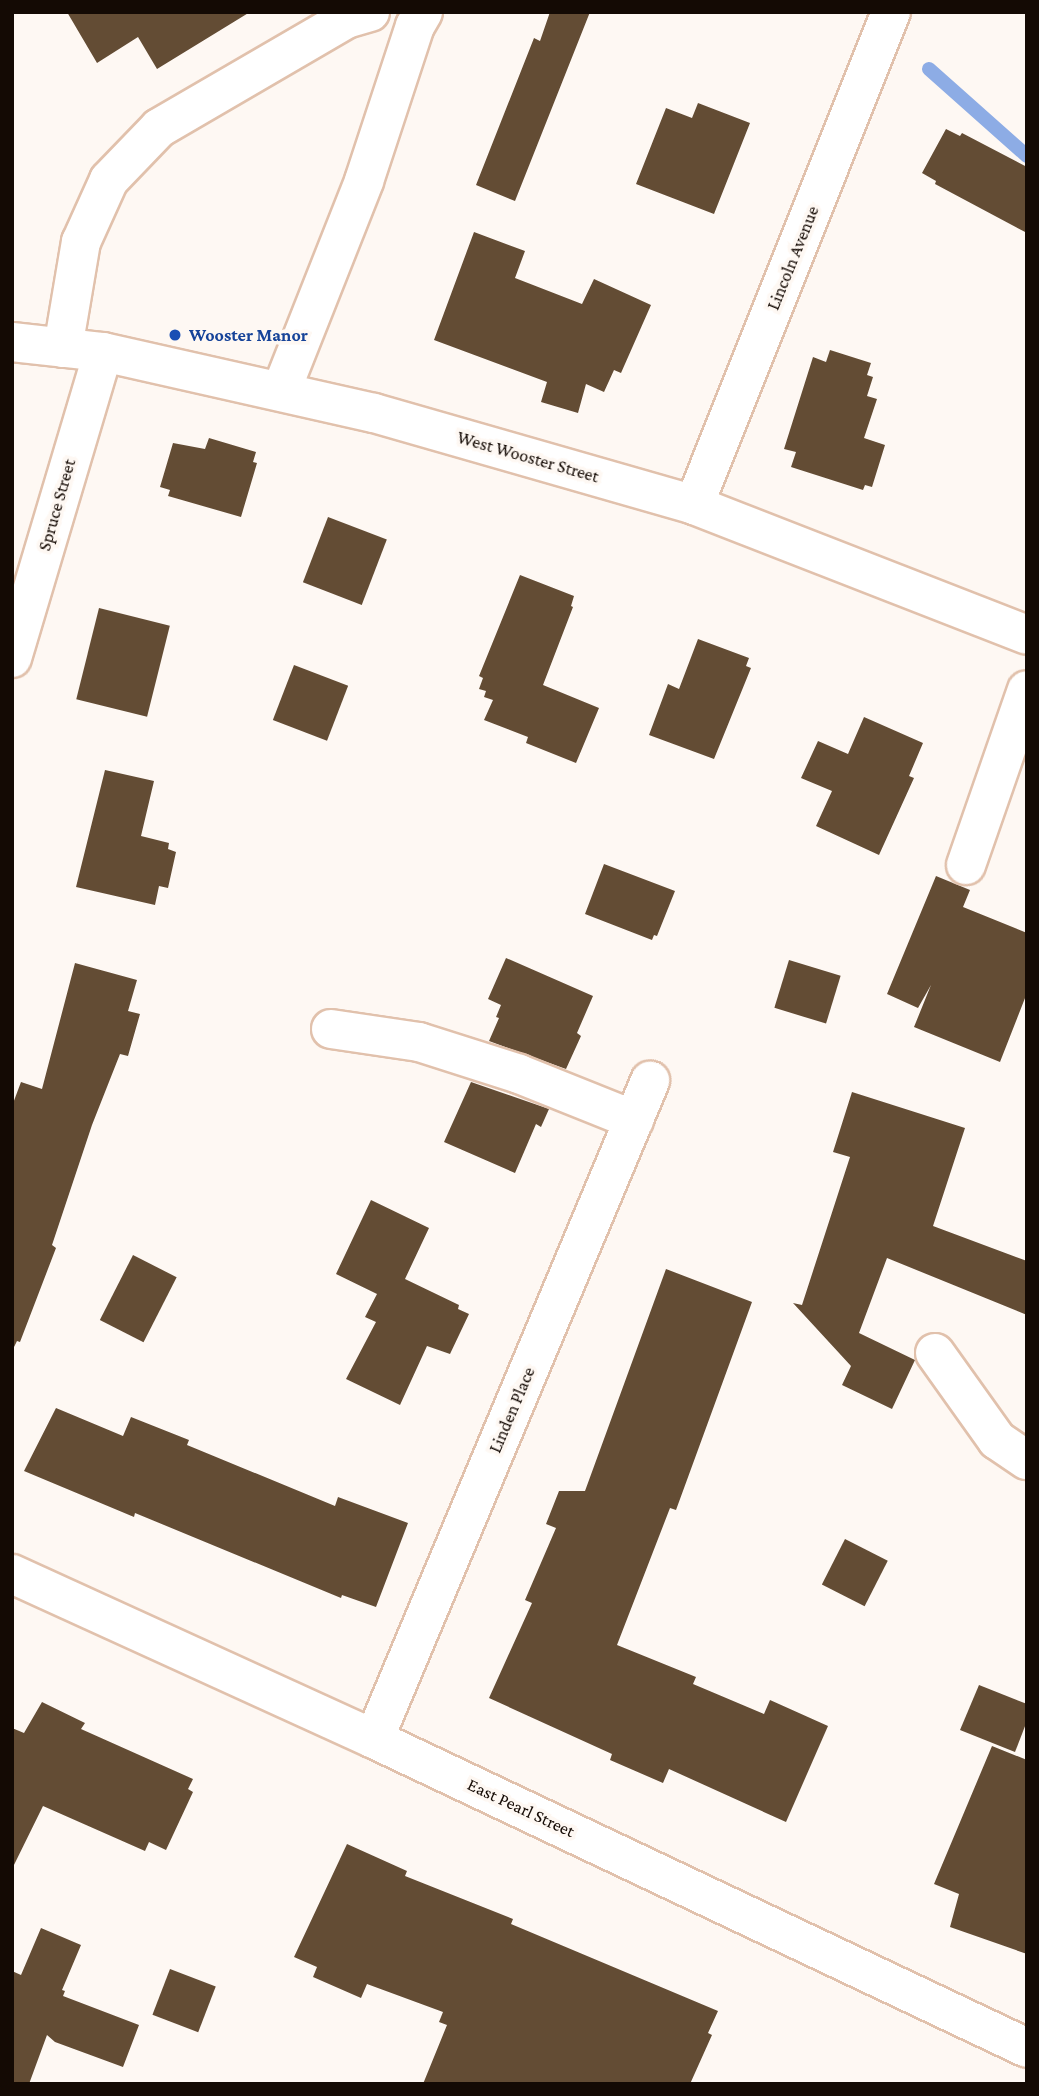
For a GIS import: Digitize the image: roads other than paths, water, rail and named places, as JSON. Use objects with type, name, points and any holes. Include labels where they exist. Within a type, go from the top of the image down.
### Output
[{"type":"street","points":[[63,348],[81,242],[109,180],[159,128],[346,19],[370,12]]},
{"type":"street","points":[[281,391],[364,181],[415,26],[423,12]]},
{"type":"street","name":"Lincoln Avenue","points":[[694,505],[891,12]]},
{"type":"street","name":"West Wooster Street","points":[[12,342],[103,352],[374,413],[694,505],[1027,635]]},
{"type":"street","name":"Spruce Street","points":[[12,658],[103,352]]},
{"type":"street","points":[[966,865],[1027,690]]},
{"type":"street","points":[[331,1030],[419,1042],[519,1074],[634,1120]]},
{"type":"street","name":"Linden Place","points":[[374,1739],[650,1081]]},
{"type":"street","points":[[934,1353],[997,1440],[1027,1460]]},
{"type":"street","name":"East Pearl Street","points":[[12,1574],[374,1739],[1027,2048]]},
{"type":"waterway","points":[[929,69],[1027,156]]},
{"type":"place","name":"Wooster Manor","points":[[175,335]]}]
